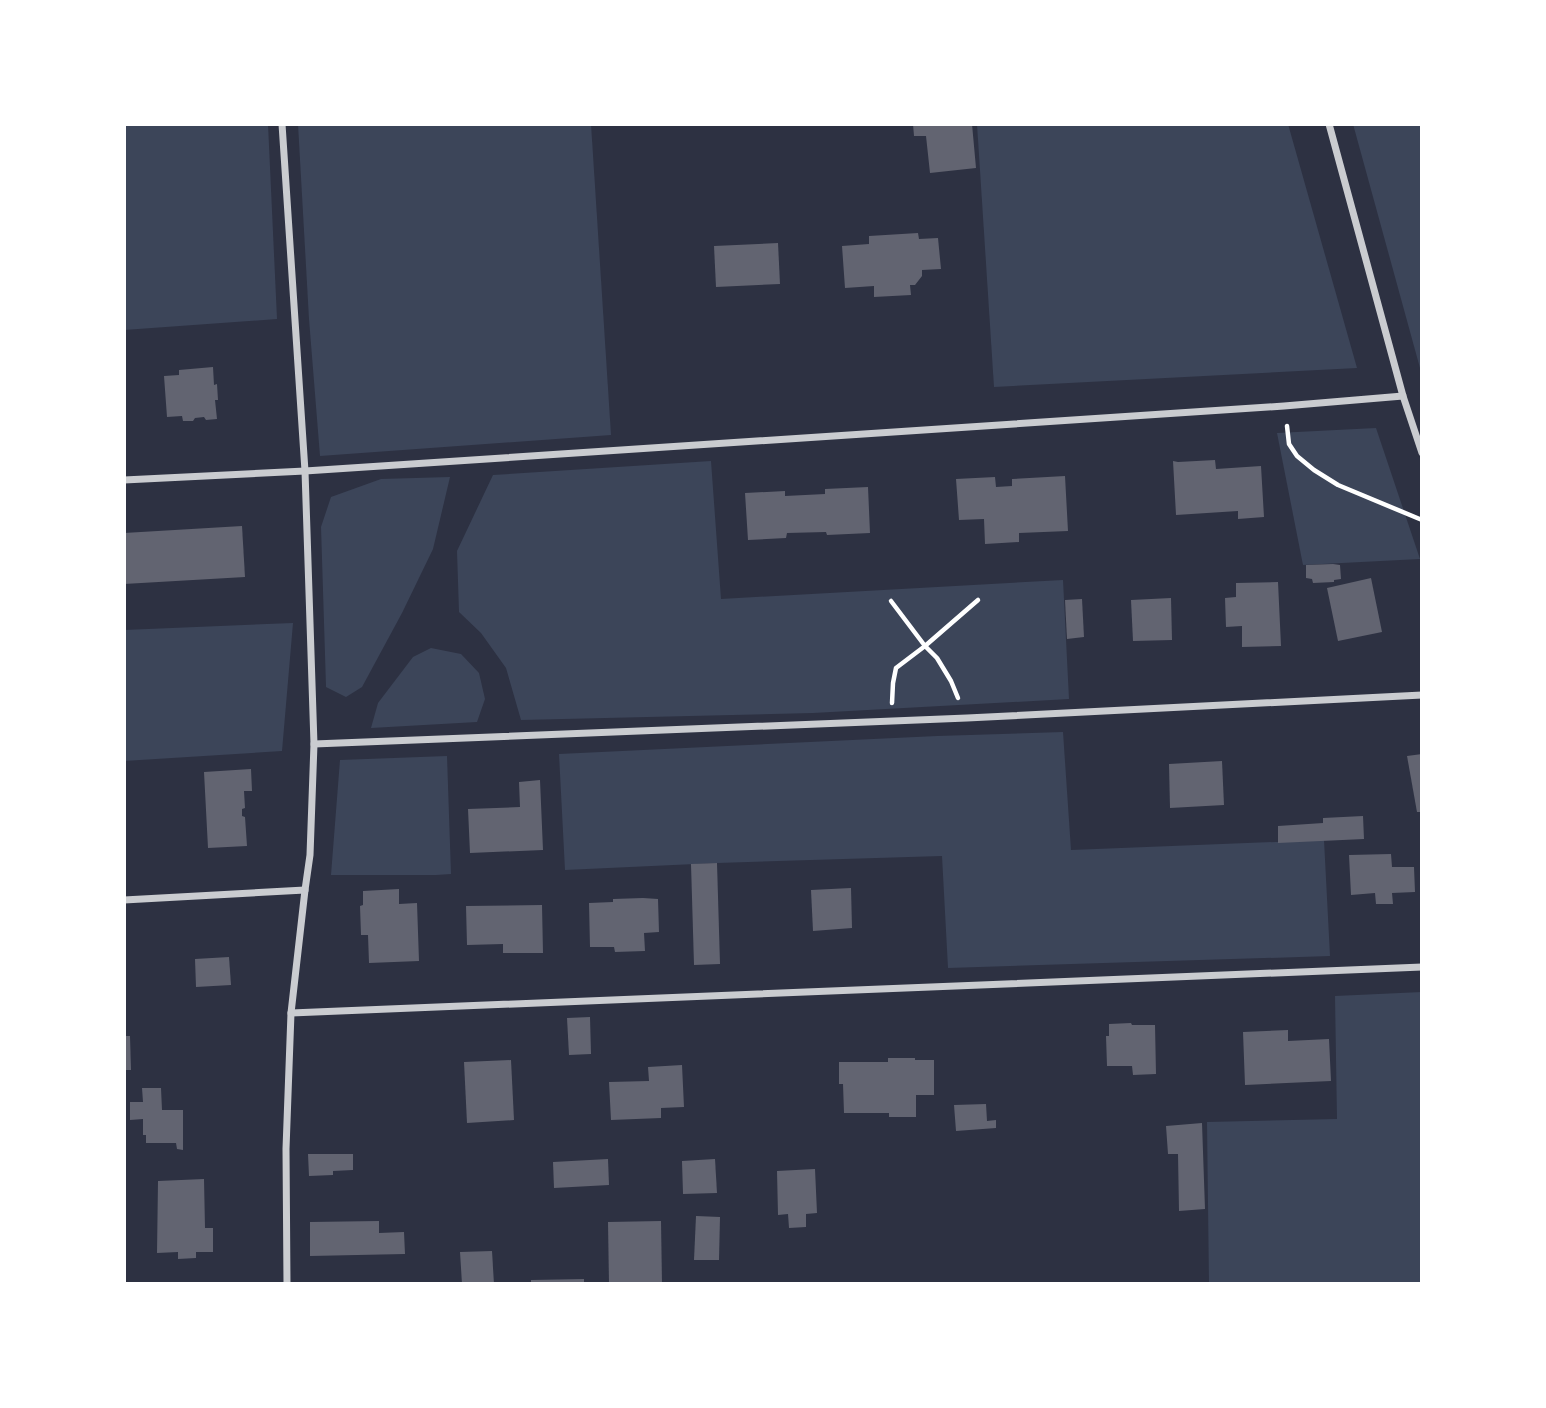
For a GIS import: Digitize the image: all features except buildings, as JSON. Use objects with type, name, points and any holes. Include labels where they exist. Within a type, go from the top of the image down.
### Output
[{"type":"street","points":[[282,124],[305,471],[314,744],[310,855],[291,1013],[286,1149],[287,1284]]},
{"type":"street","points":[[1329,124],[1403,396],[1422,453]]},
{"type":"street","points":[[124,480],[305,471],[1403,396]]},
{"type":"street","points":[[314,744],[967,718],[1422,695]]},
{"type":"street","points":[[124,900],[305,890]]},
{"type":"street","points":[[291,1013],[1422,967]]},
{"type":"path","points":[[1284,406],[1289,444],[1305,463],[1338,485],[1422,520]]},
{"type":"path","points":[[892,721],[896,668],[978,600]]},
{"type":"path","points":[[891,601],[937,658],[951,681],[967,718]]},
{"type":"shaded area","points":[[124,124],[268,124],[277,319],[124,330]]},
{"type":"shaded area","points":[[298,124],[591,124],[611,435],[320,456]]},
{"type":"shaded area","points":[[977,124],[1288,124],[1357,368],[994,387]]},
{"type":"shaded area","points":[[1353,124],[1422,124],[1422,374],[1420,368]]},
{"type":"shaded area","points":[[1376,428],[1420,559],[1303,565],[1277,433]]},
{"type":"shaded area","points":[[711,461],[721,599],[1063,580],[1069,699],[813,713],[521,720],[506,668],[481,633],[459,612],[457,551],[493,475]]},
{"type":"shaded area","points":[[450,477],[433,549],[362,687],[346,697],[326,687],[321,527],[331,497],[381,479]]},
{"type":"shaded area","points":[[293,623],[282,751],[124,761],[124,630]]},
{"type":"shaded area","points":[[431,648],[461,654],[479,673],[485,699],[477,722],[371,728],[378,703],[413,657]]},
{"type":"shaded area","points":[[1063,732],[1071,850],[1324,840],[1330,956],[948,968],[942,856],[565,870],[559,754]]},
{"type":"shaded area","points":[[447,756],[451,874],[331,875],[340,760]]},
{"type":"shaded area","points":[[1422,992],[1422,1284],[1209,1284],[1207,1122],[1337,1119],[1335,996]]}]
